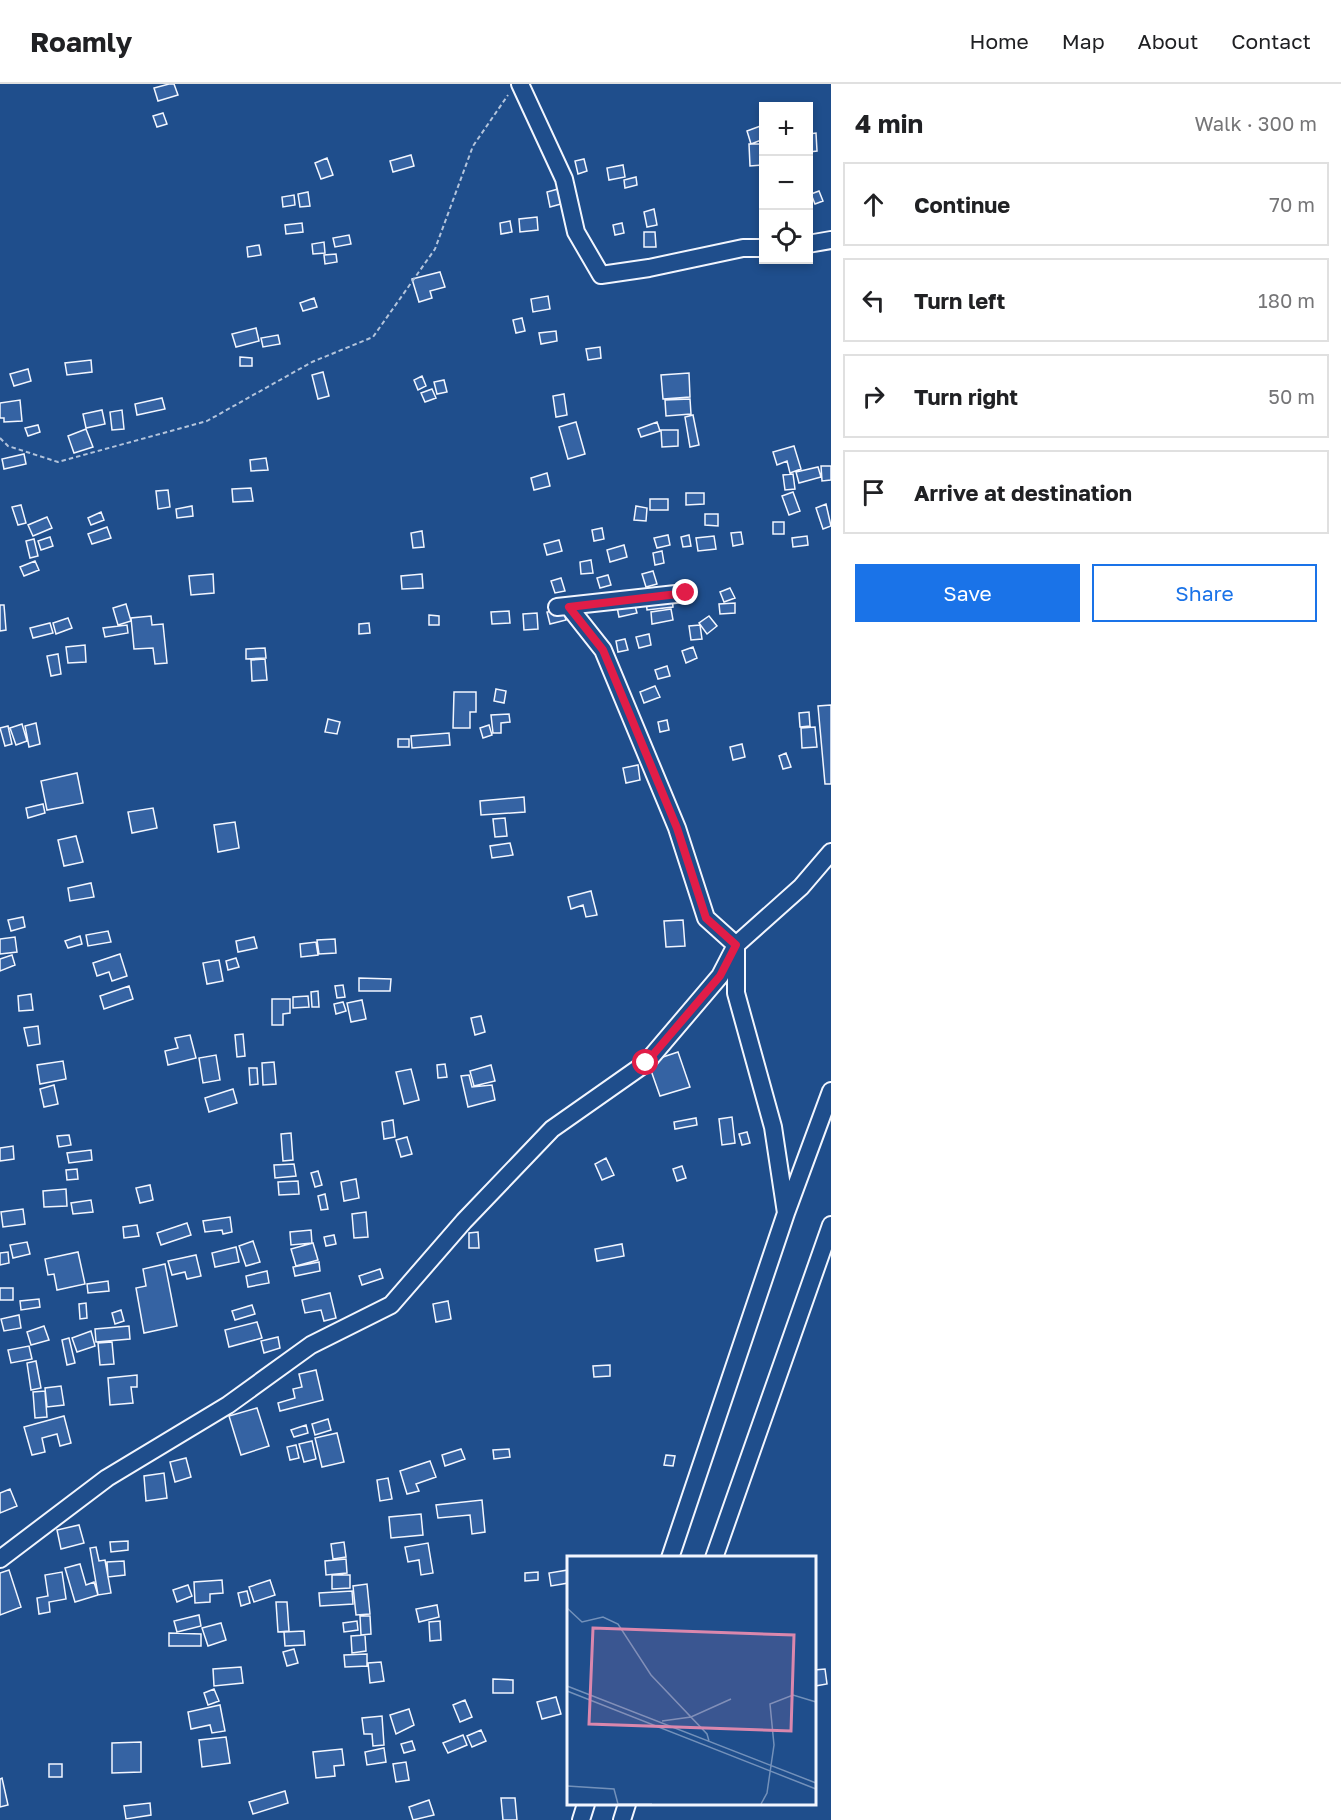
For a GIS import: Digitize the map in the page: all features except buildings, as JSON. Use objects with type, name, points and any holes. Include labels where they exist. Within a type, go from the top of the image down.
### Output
[{"type":"street","points":[[515,88],[564,179],[576,232],[601,275],[649,268],[743,248],[759,248]]},
{"type":"street","points":[[813,243],[831,240]]},
{"type":"street","points":[[686,593],[563,607],[603,650],[677,828],[706,918],[736,945],[736,993],[773,1127],[786,1213]]},
{"type":"street","points":[[0,1559],[107,1478],[228,1405],[311,1345],[392,1305],[464,1221],[552,1129],[646,1063],[720,976],[736,945],[801,887],[831,852]]},
{"type":"street","points":[[670,1556],[786,1213],[831,1091]]},
{"type":"street","points":[[714,1556],[831,1225]]},
{"type":"street","points":[[581,1820],[585,1805]]},
{"type":"street","points":[[621,1820],[626,1805]]},
{"type":"path","points":[[0,438],[8,446],[58,462],[70,459],[207,420],[312,362],[373,338],[435,249],[473,146],[515,88]]},
{"type":"route","points":[[646,1063],[720,976],[736,945],[706,918],[677,828],[603,650],[569,607],[686,593]]}]
